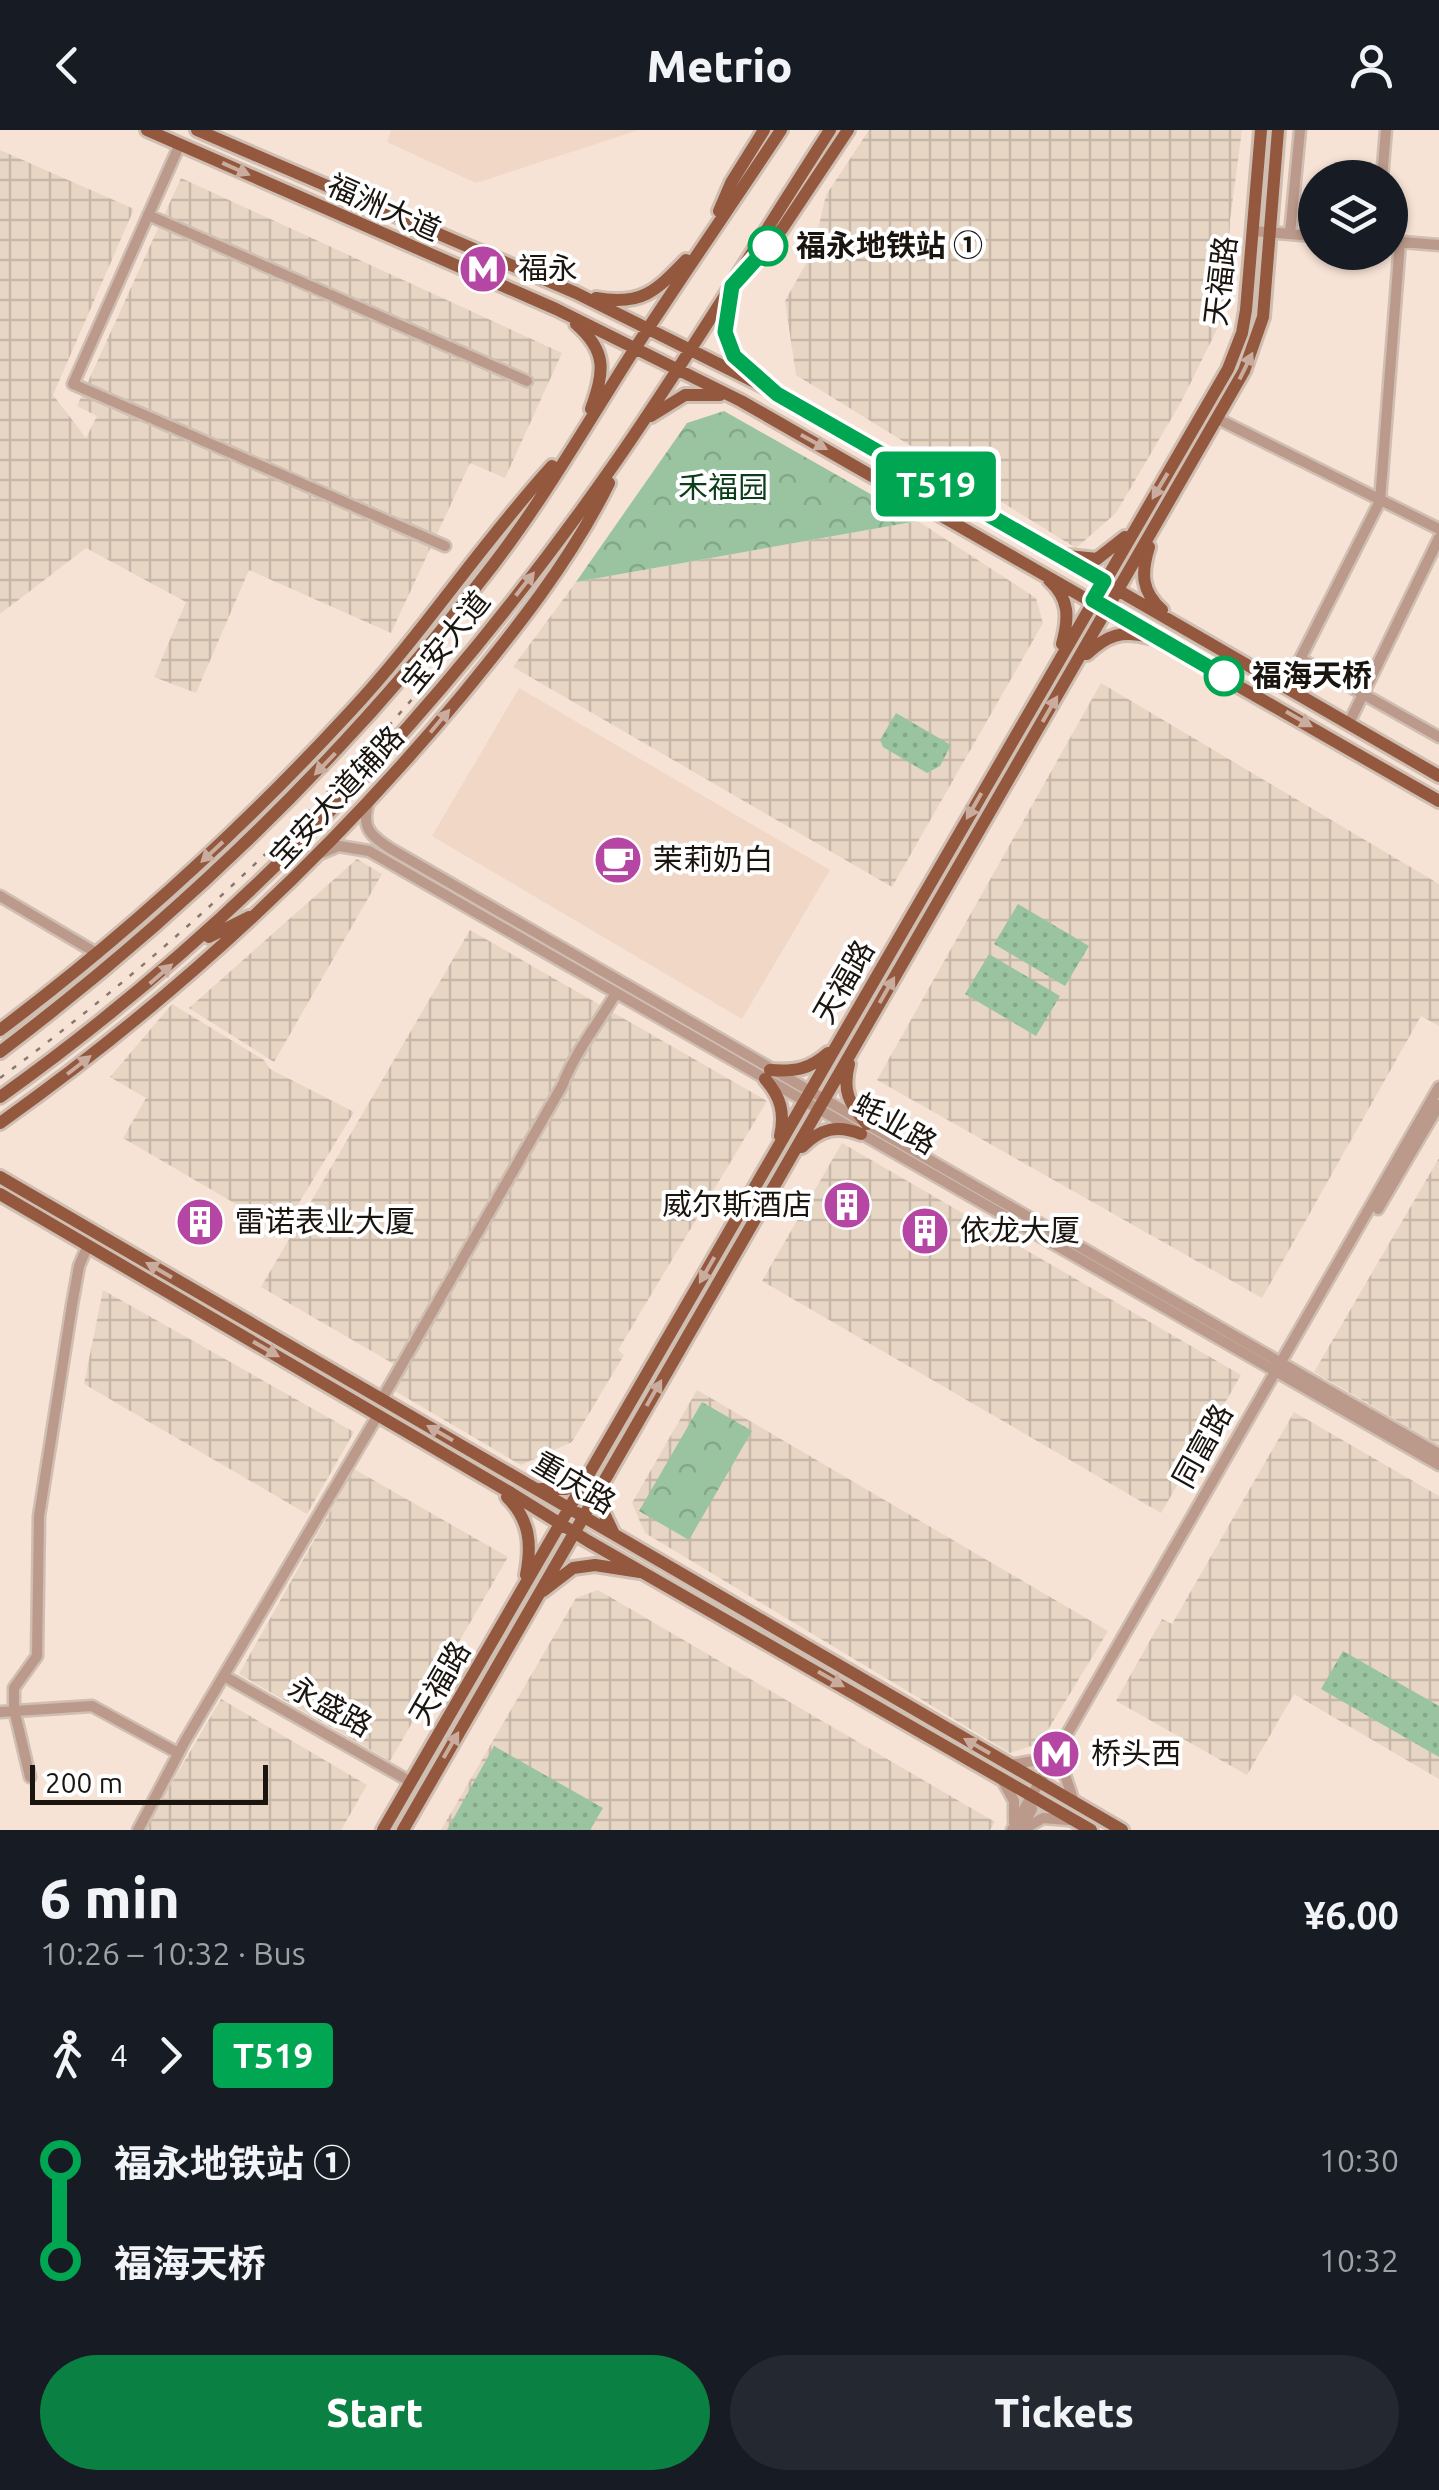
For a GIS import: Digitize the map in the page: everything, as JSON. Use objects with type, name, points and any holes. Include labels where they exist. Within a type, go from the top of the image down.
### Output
[{"type":"main road","name":"福洲大道","points":[[147,130],[556,310],[741,401],[1439,800]]},
{"type":"main road","name":"福洲大道","points":[[197,130],[576,293],[782,396],[1439,776]]},
{"type":"main road","name":"宝安大道","points":[[0,1052],[196,892],[350,739],[406,674],[494,564],[705,239],[781,130]]},
{"type":"main road","name":"宝安大道","points":[[0,1097],[70,1048],[194,946],[394,744],[537,568],[634,435],[830,130]]},
{"type":"main road","points":[[775,420],[782,396],[742,366],[729,348],[725,324],[732,286],[782,228],[848,130]]},
{"type":"main road","name":"天福路","points":[[383,1830],[1236,352],[1246,310],[1261,130]]},
{"type":"main road","name":"天福路","points":[[402,1830],[1244,370],[1259,335],[1278,130]]},
{"type":"main road","points":[[576,293],[616,301],[642,298],[669,278],[705,239],[756,134]]},
{"type":"main road","points":[[556,310],[594,341],[601,360],[598,386],[578,438]]},
{"type":"main road","points":[[634,435],[658,411],[685,395],[710,393],[741,401]]},
{"type":"main road","name":"宝安大道辅路","points":[[0,1123],[144,1015],[264,909],[368,804],[477,677],[538,598],[582,534],[634,435]]},
{"type":"main road","name":"宝安大道辅路","points":[[0,1030],[98,954],[219,846],[350,712],[578,438]]},
{"type":"main road","points":[[1046,548],[1072,558],[1096,558],[1122,540],[1142,516]]},
{"type":"main road","points":[[1156,526],[1143,568],[1143,582],[1156,604],[1184,628]]},
{"type":"main road","points":[[1036,568],[1066,603],[1066,630],[1056,664]]},
{"type":"main road","points":[[1074,666],[1105,638],[1116,634],[1130,632],[1171,645]]},
{"type":"main road","points":[[194,946],[264,909]]},
{"type":"main road","points":[[770,1162],[780,1135],[782,1113],[768,1074],[816,1064],[842,1035]]},
{"type":"main road","points":[[855,1045],[845,1092],[864,1129]]},
{"type":"main road","points":[[784,1168],[823,1131],[864,1129]]},
{"type":"main road","name":"重庆路","points":[[0,1177],[88,1245],[575,1533],[1090,1830]]},
{"type":"main road","name":"重庆路","points":[[0,1194],[35,1206],[382,1399],[1122,1830]]},
{"type":"main road","points":[[524,1482],[558,1491],[574,1485],[591,1471]]},
{"type":"main road","points":[[606,1478],[605,1520],[620,1539]]},
{"type":"main road","points":[[492,1482],[519,1509],[530,1530],[527,1582]]},
{"type":"main road","points":[[537,1596],[573,1568],[595,1565],[644,1572]]},
{"type":"street","points":[[1290,234],[1300,130]]},
{"type":"street","points":[[1384,160],[1386,130]]},
{"type":"street","points":[[180,144],[73,384],[445,546]]},
{"type":"street","points":[[148,215],[527,382]]},
{"type":"street","points":[[1252,232],[1298,235]]},
{"type":"street","points":[[1408,242],[1439,244]]},
{"type":"street","points":[[1286,687],[1380,501],[1393,270]]},
{"type":"street","points":[[1218,419],[1439,529]]},
{"type":"street","points":[[1349,723],[1439,538]]},
{"type":"street","points":[[1300,659],[1439,737]]},
{"type":"street","name":"蚝业路","points":[[368,804],[365,820],[380,842],[768,1074]]},
{"type":"street","name":"蚝业路","points":[[321,853],[339,846],[369,851],[616,993],[807,1096],[1280,1368],[1439,1454]]},
{"type":"street","points":[[0,896],[98,954]]},
{"type":"street","points":[[382,1399],[562,1086],[570,1064],[616,993]]},
{"type":"street","name":"同富路","points":[[1018,1829],[1439,1086]]},
{"type":"street","name":"同富路","points":[[1280,1368],[1439,1105]]},
{"type":"street","points":[[30,1777],[14,1709],[14,1688],[37,1656],[38,1516],[72,1305],[88,1245]]},
{"type":"street","name":"蚝业路","points":[[1280,1368],[1439,1465]]},
{"type":"street","points":[[138,1830],[178,1753],[378,1415]]},
{"type":"street","name":"永盛路","points":[[224,1676],[411,1782]]},
{"type":"street","points":[[0,1712],[92,1706],[178,1753]]},
{"type":"street","points":[[1010,1765],[1058,1758],[1074,1802]]},
{"type":"street","points":[[1001,1777],[1014,1802],[1018,1829],[1044,1818],[1074,1820]]},
{"type":"shaded area","points":[[391,130],[639,130],[476,183],[387,142]]},
{"type":"shaded area","points":[[869,130],[1242,130],[1230,220],[1226,311],[1181,402],[1116,513],[1076,548],[796,375],[785,301],[813,251],[826,195]]},
{"type":"shaded area","points":[[0,150],[134,209],[53,395],[86,438],[97,416],[77,406],[181,178],[562,353],[505,478],[470,463],[391,633],[249,570],[196,693],[154,677],[186,602],[86,548],[0,614]]},
{"type":"shaded area","points":[[918,521],[1036,598],[1043,623],[892,887],[513,667],[576,582]]},
{"type":"shaded area","points":[[1101,683],[1439,884],[1439,1026],[1421,1016],[1262,1298],[877,1080]]},
{"type":"shaded area","points":[[519,688],[830,870],[742,1019],[432,836]]},
{"type":"shaded area","points":[[357,859],[382,874],[274,1062],[189,1008]]},
{"type":"shaded area","points":[[470,930],[767,1101],[618,1350],[624,1355],[572,1442],[521,1465],[388,1387],[399,1367],[261,1287]]},
{"type":"shaded area","points":[[172,1004],[264,1060],[270,1069],[354,1112],[282,1231],[123,1138],[146,1098],[110,1077]]},
{"type":"shaded area","points":[[842,1143],[1241,1375],[1161,1513],[762,1281]]},
{"type":"shaded area","points":[[1439,1158],[1439,1445],[1314,1372]]},
{"type":"shaded area","points":[[103,1290],[354,1432],[307,1514],[84,1384]]},
{"type":"shaded area","points":[[697,1390],[1108,1631],[1040,1743],[1010,1753],[645,1533],[632,1503]]},
{"type":"shaded area","points":[[1294,1412],[1439,1496],[1439,1779],[1294,1694],[1247,1775],[1116,1701],[1162,1619],[1172,1624]]},
{"type":"shaded area","points":[[354,1469],[508,1557],[390,1761],[239,1674]]},
{"type":"shaded area","points":[[598,1590],[995,1822],[990,1830],[441,1830],[576,1598]]},
{"type":"shaded area","points":[[221,1699],[367,1785],[341,1830],[144,1830]]},
{"type":"green space","name":"禾福园","points":[[724,411],[918,521],[576,582],[687,423]]},
{"type":"green space","points":[[896,713],[951,745],[940,766],[927,773],[883,747],[880,740]]},
{"type":"green space","points":[[1018,904],[1089,946],[1065,986],[994,944]]},
{"type":"green space","points":[[989,954],[1060,996],[1036,1036],[965,994]]},
{"type":"green space","points":[[702,1402],[752,1431],[689,1540],[639,1511]]},
{"type":"green space","points":[[1343,1651],[1439,1706],[1439,1757],[1321,1689]]},
{"type":"green space","points":[[494,1746],[603,1808],[590,1830],[447,1830]]},
{"type":"railway","points":[[0,1078],[115,988],[225,892],[328,791],[426,683]]},
{"type":"bus line","name":"T519","points":[[768,246],[732,286],[725,332],[729,348],[742,366],[777,394],[1104,581],[1093,600],[1224,676]]},
{"type":"place","name":"福永地铁站 ①","points":[[768,246]]},
{"type":"place","name":"福永","points":[[483,269]]},
{"type":"place","name":"福海天桥","points":[[1224,676]]},
{"type":"place","name":"茉莉奶白","points":[[618,860]]},
{"type":"place","name":"威尔斯酒店","points":[[847,1205]]},
{"type":"place","name":"雷诺表业大厦","points":[[200,1222]]},
{"type":"place","name":"依龙大厦","points":[[925,1231]]},
{"type":"place","name":"桥头西","points":[[1056,1754]]}]
